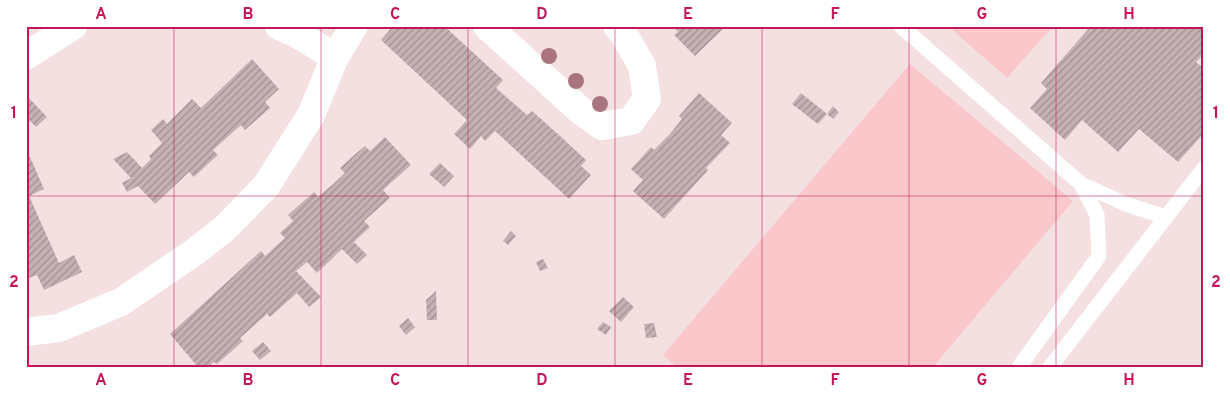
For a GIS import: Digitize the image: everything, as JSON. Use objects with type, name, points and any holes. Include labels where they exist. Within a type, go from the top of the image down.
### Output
[{"type":"street","points":[[26,56],[73,26]]},
{"type":"street","points":[[279,26],[297,34],[335,57]]},
{"type":"street","points":[[26,332],[59,328],[121,302],[193,253],[224,229],[266,186],[311,115],[335,57],[354,26]]},
{"type":"street","points":[[486,26],[581,111],[602,126],[632,121],[647,99],[642,66],[617,26]]},
{"type":"lane","points":[[900,26],[1081,184],[1128,205],[1166,217]]},
{"type":"lane","points":[[1050,367],[1204,168]]},
{"type":"lane","points":[[1019,367],[1099,256],[1097,215],[1081,184]]},
{"type":"shaded area","points":[[948,26],[1053,26],[1007,78]]},
{"type":"shaded area","points":[[910,64],[1073,201],[933,367],[677,367],[663,355]]},
{"type":"building","points":[[393,26],[444,26],[503,80],[496,88],[527,115],[532,111],[586,160],[581,166],[591,175],[569,199],[495,131],[485,141],[481,136],[470,149],[454,134],[467,120],[381,40]]},
{"type":"building","points":[[673,26],[726,26],[695,56],[674,35],[678,32]]},
{"type":"building","points":[[1091,26],[1201,26],[1204,29],[1204,54],[1196,62],[1204,69],[1204,133],[1178,162],[1139,129],[1118,152],[1082,120],[1065,140],[1030,108],[1047,89],[1041,83]]},
{"type":"building","points":[[252,59],[279,89],[265,102],[270,108],[245,130],[241,125],[213,150],[218,155],[194,177],[189,172],[155,204],[138,186],[127,192],[122,183],[131,178],[113,159],[127,152],[142,168],[151,159],[149,156],[162,143],[151,130],[163,119],[167,124],[192,99],[201,108]]},
{"type":"building","points":[[699,93],[732,123],[721,135],[730,143],[706,168],[708,170],[664,219],[633,191],[643,180],[631,169],[651,147],[654,150],[669,135],[682,119],[679,116]]},
{"type":"building","points":[[801,93],[827,114],[818,124],[792,104]]},
{"type":"building","points":[[26,95],[47,117],[36,127],[26,117]]},
{"type":"building","points":[[833,106],[839,112],[833,119],[827,114]]},
{"type":"building","points":[[385,137],[411,165],[383,190],[390,198],[364,221],[370,227],[354,242],[367,255],[357,264],[342,249],[317,273],[307,262],[296,271],[321,297],[309,307],[297,293],[270,317],[267,314],[240,338],[243,341],[217,364],[214,362],[208,367],[198,367],[170,334],[261,251],[265,256],[285,238],[280,233],[293,221],[288,215],[314,192],[318,197],[331,186],[345,173],[340,168],[365,146],[370,151]]},
{"type":"building","points":[[30,157],[44,189],[29,196],[59,263],[74,255],[82,272],[44,290],[37,275],[26,279],[26,158]]},
{"type":"building","points":[[440,163],[454,176],[444,187],[429,174]]},
{"type":"building","points":[[511,231],[516,236],[508,245],[503,241]]},
{"type":"building","points":[[543,259],[548,268],[540,271],[536,262]]},
{"type":"building","points":[[436,291],[437,320],[427,320],[426,300]]},
{"type":"building","points":[[623,297],[634,307],[621,322],[609,311]]},
{"type":"building","points":[[408,318],[415,327],[406,335],[399,326]]},
{"type":"building","points":[[603,322],[611,327],[606,335],[597,329]]},
{"type":"building","points":[[654,323],[657,337],[646,338],[644,324]]},
{"type":"building","points":[[263,342],[271,351],[260,360],[252,351]]}]
